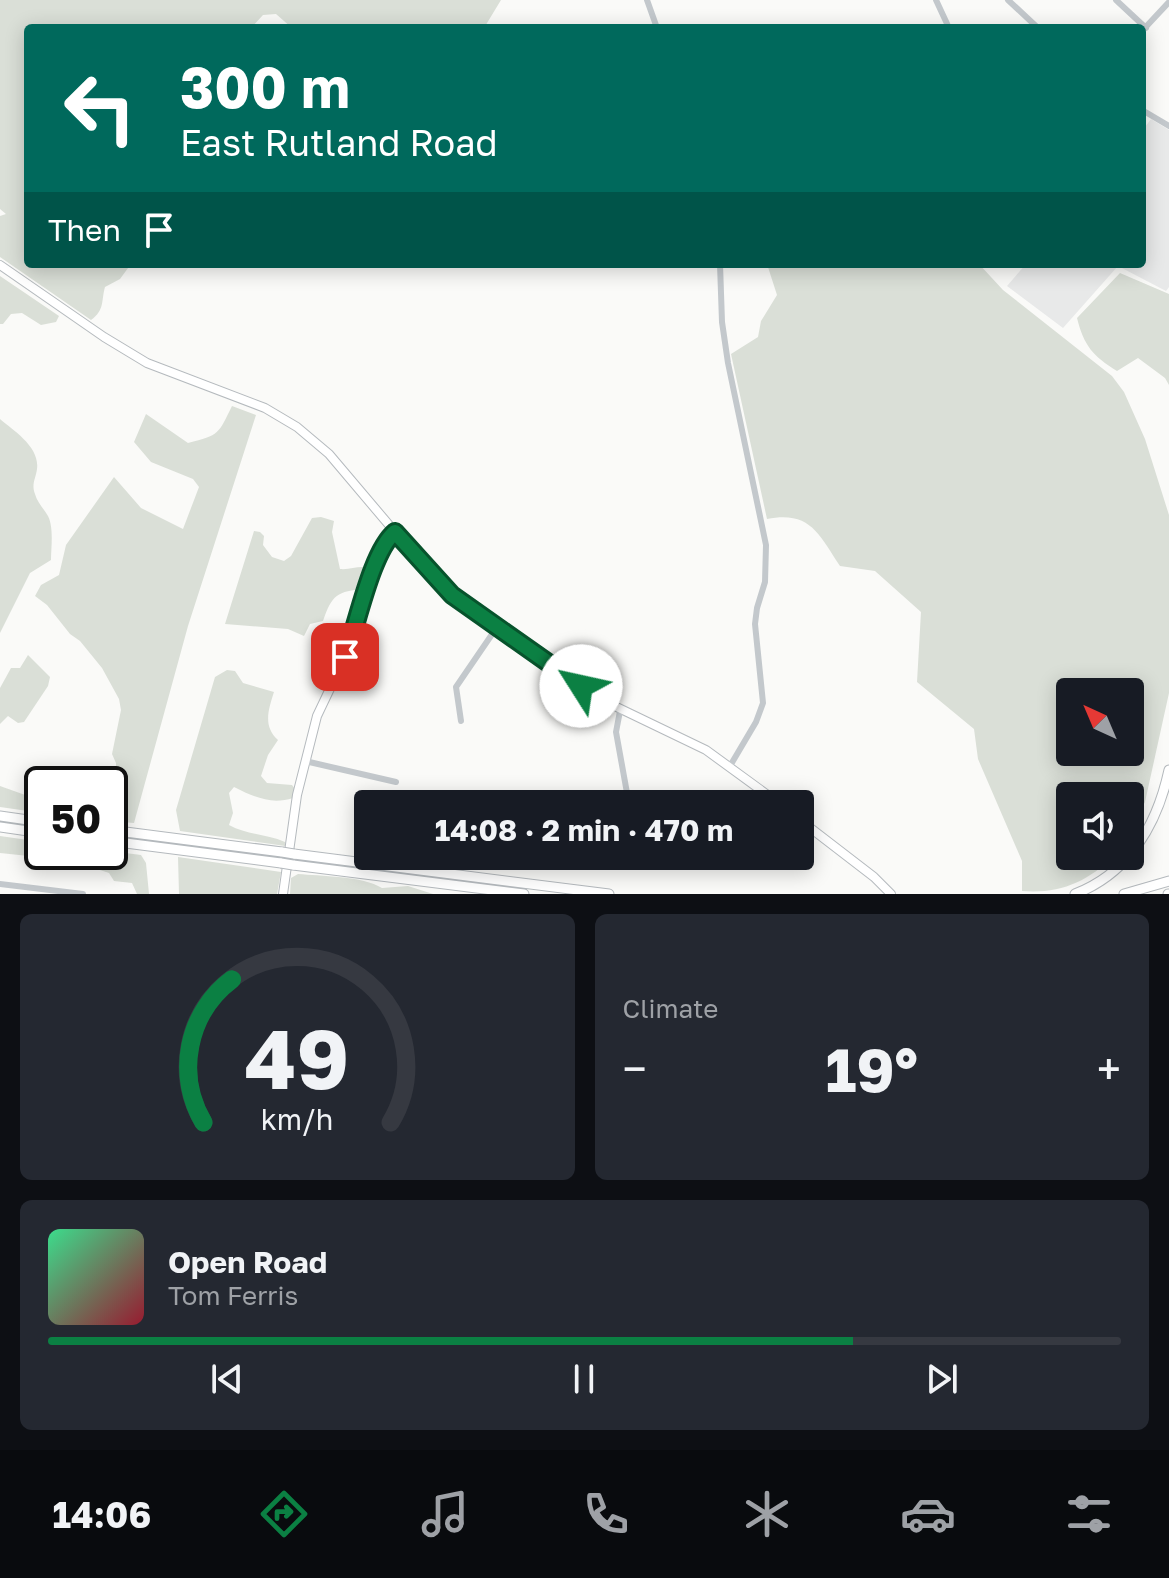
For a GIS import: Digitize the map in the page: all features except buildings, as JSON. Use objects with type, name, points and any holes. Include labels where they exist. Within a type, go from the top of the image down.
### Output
[{"type":"highway","points":[[1075,894],[1109,876],[1134,851],[1158,808],[1169,770]]},
{"type":"highway","points":[[0,816],[24,819]]},
{"type":"highway","points":[[0,827],[24,830]]},
{"type":"highway","points":[[128,833],[281,858]]},
{"type":"highway","points":[[128,843],[609,894]]},
{"type":"highway","points":[[293,859],[524,894]]},
{"type":"highway","points":[[1124,894],[1169,881]]},
{"type":"main road","points":[[0,265],[147,363],[265,408],[297,427],[335,460],[445,589],[620,711],[696,745],[762,790]]},
{"type":"main road","points":[[283,894],[293,816],[319,709],[345,657],[378,559],[387,539],[395,532]]},
{"type":"main road","points":[[814,831],[891,894]]},
{"type":"street","points":[[647,0],[656,24]]},
{"type":"street","points":[[936,0],[947,24]]},
{"type":"street","points":[[1008,0],[1034,24]]},
{"type":"street","points":[[1116,0],[1138,24]]},
{"type":"street","points":[[1146,28],[1169,2]]},
{"type":"street","points":[[1146,112],[1167,122]]},
{"type":"street","points":[[720,268],[722,322],[728,363],[766,545],[765,582],[755,624],[763,702],[756,722],[730,766]]},
{"type":"street","points":[[461,721],[456,687],[497,627]]},
{"type":"street","points":[[620,711],[616,732],[626,790]]},
{"type":"street","points":[[305,761],[396,782]]},
{"type":"street","points":[[0,884],[83,894]]},
{"type":"shaded area","points":[[0,0],[501,0],[486,24],[287,24],[276,14],[263,15],[255,24],[24,24],[24,268],[128,268],[120,279],[105,287],[101,309],[91,320],[0,257],[0,216],[6,214],[0,209]]},
{"type":"shaded area","points":[[1151,119],[1169,130],[1169,287],[1166,291],[1122,268],[1146,268],[1146,126]]},
{"type":"shaded area","points":[[768,268],[983,268],[1003,290],[1112,376],[1124,392],[1145,439],[1169,515],[1169,693],[1144,804],[1144,782],[1056,782],[1056,870],[1098,870],[1094,873],[1061,888],[1022,891],[1022,861],[978,759],[974,729],[917,682],[921,612],[875,571],[840,566],[819,535],[803,522],[782,517],[767,519],[731,354],[758,337],[761,321],[777,295]]},
{"type":"shaded area","points":[[1023,268],[1116,268],[1063,328],[1007,286]]},
{"type":"shaded area","points":[[1120,273],[1169,294],[1169,385],[1165,378],[1138,358],[1117,371],[1086,343],[1077,318]]},
{"type":"shaded area","points":[[0,276],[59,316],[56,322],[41,325],[22,313],[11,314],[0,324]]},
{"type":"shaded area","points":[[232,406],[256,415],[188,626],[134,823],[128,822],[128,766],[116,766],[112,754],[121,710],[119,699],[102,668],[80,641],[35,596],[41,585],[59,575],[66,545],[114,477],[141,508],[183,529],[199,487],[193,479],[151,462],[134,442],[146,414],[188,443],[217,432]]},
{"type":"shaded area","points":[[0,419],[25,440],[34,454],[37,469],[34,490],[50,521],[52,538],[51,560],[30,573],[0,633]]},
{"type":"shaded area","points":[[312,518],[334,521],[332,532],[340,569],[369,568],[365,589],[337,596],[329,605],[323,621],[310,624],[304,636],[288,629],[225,624],[254,531],[264,536],[263,545],[272,557],[284,561],[291,556]]},
{"type":"shaded area","points":[[28,655],[50,677],[48,686],[24,722],[18,723],[8,716],[0,724],[0,688],[11,668],[20,668]]},
{"type":"shaded area","points":[[227,670],[235,671],[243,683],[274,692],[269,724],[278,740],[268,755],[261,776],[267,783],[292,785],[295,789],[293,798],[277,801],[256,797],[234,787],[229,793],[233,813],[229,825],[278,839],[285,842],[285,846],[180,831],[176,810],[215,677]]},
{"type":"shaded area","points":[[0,786],[24,795],[24,810],[0,807]]},
{"type":"shaded area","points":[[0,836],[24,839],[24,856],[0,853]]},
{"type":"shaded area","points":[[128,853],[141,855],[146,863],[149,894],[137,894],[132,883],[114,881],[109,873],[100,870],[128,870]]},
{"type":"shaded area","points":[[178,857],[281,872],[277,894],[179,894]]},
{"type":"shaded area","points":[[298,874],[353,879],[382,888],[408,886],[433,894],[290,894],[291,878]]},
{"type":"route","points":[[345,657],[378,559],[387,539],[395,532],[452,595],[581,686]]}]
